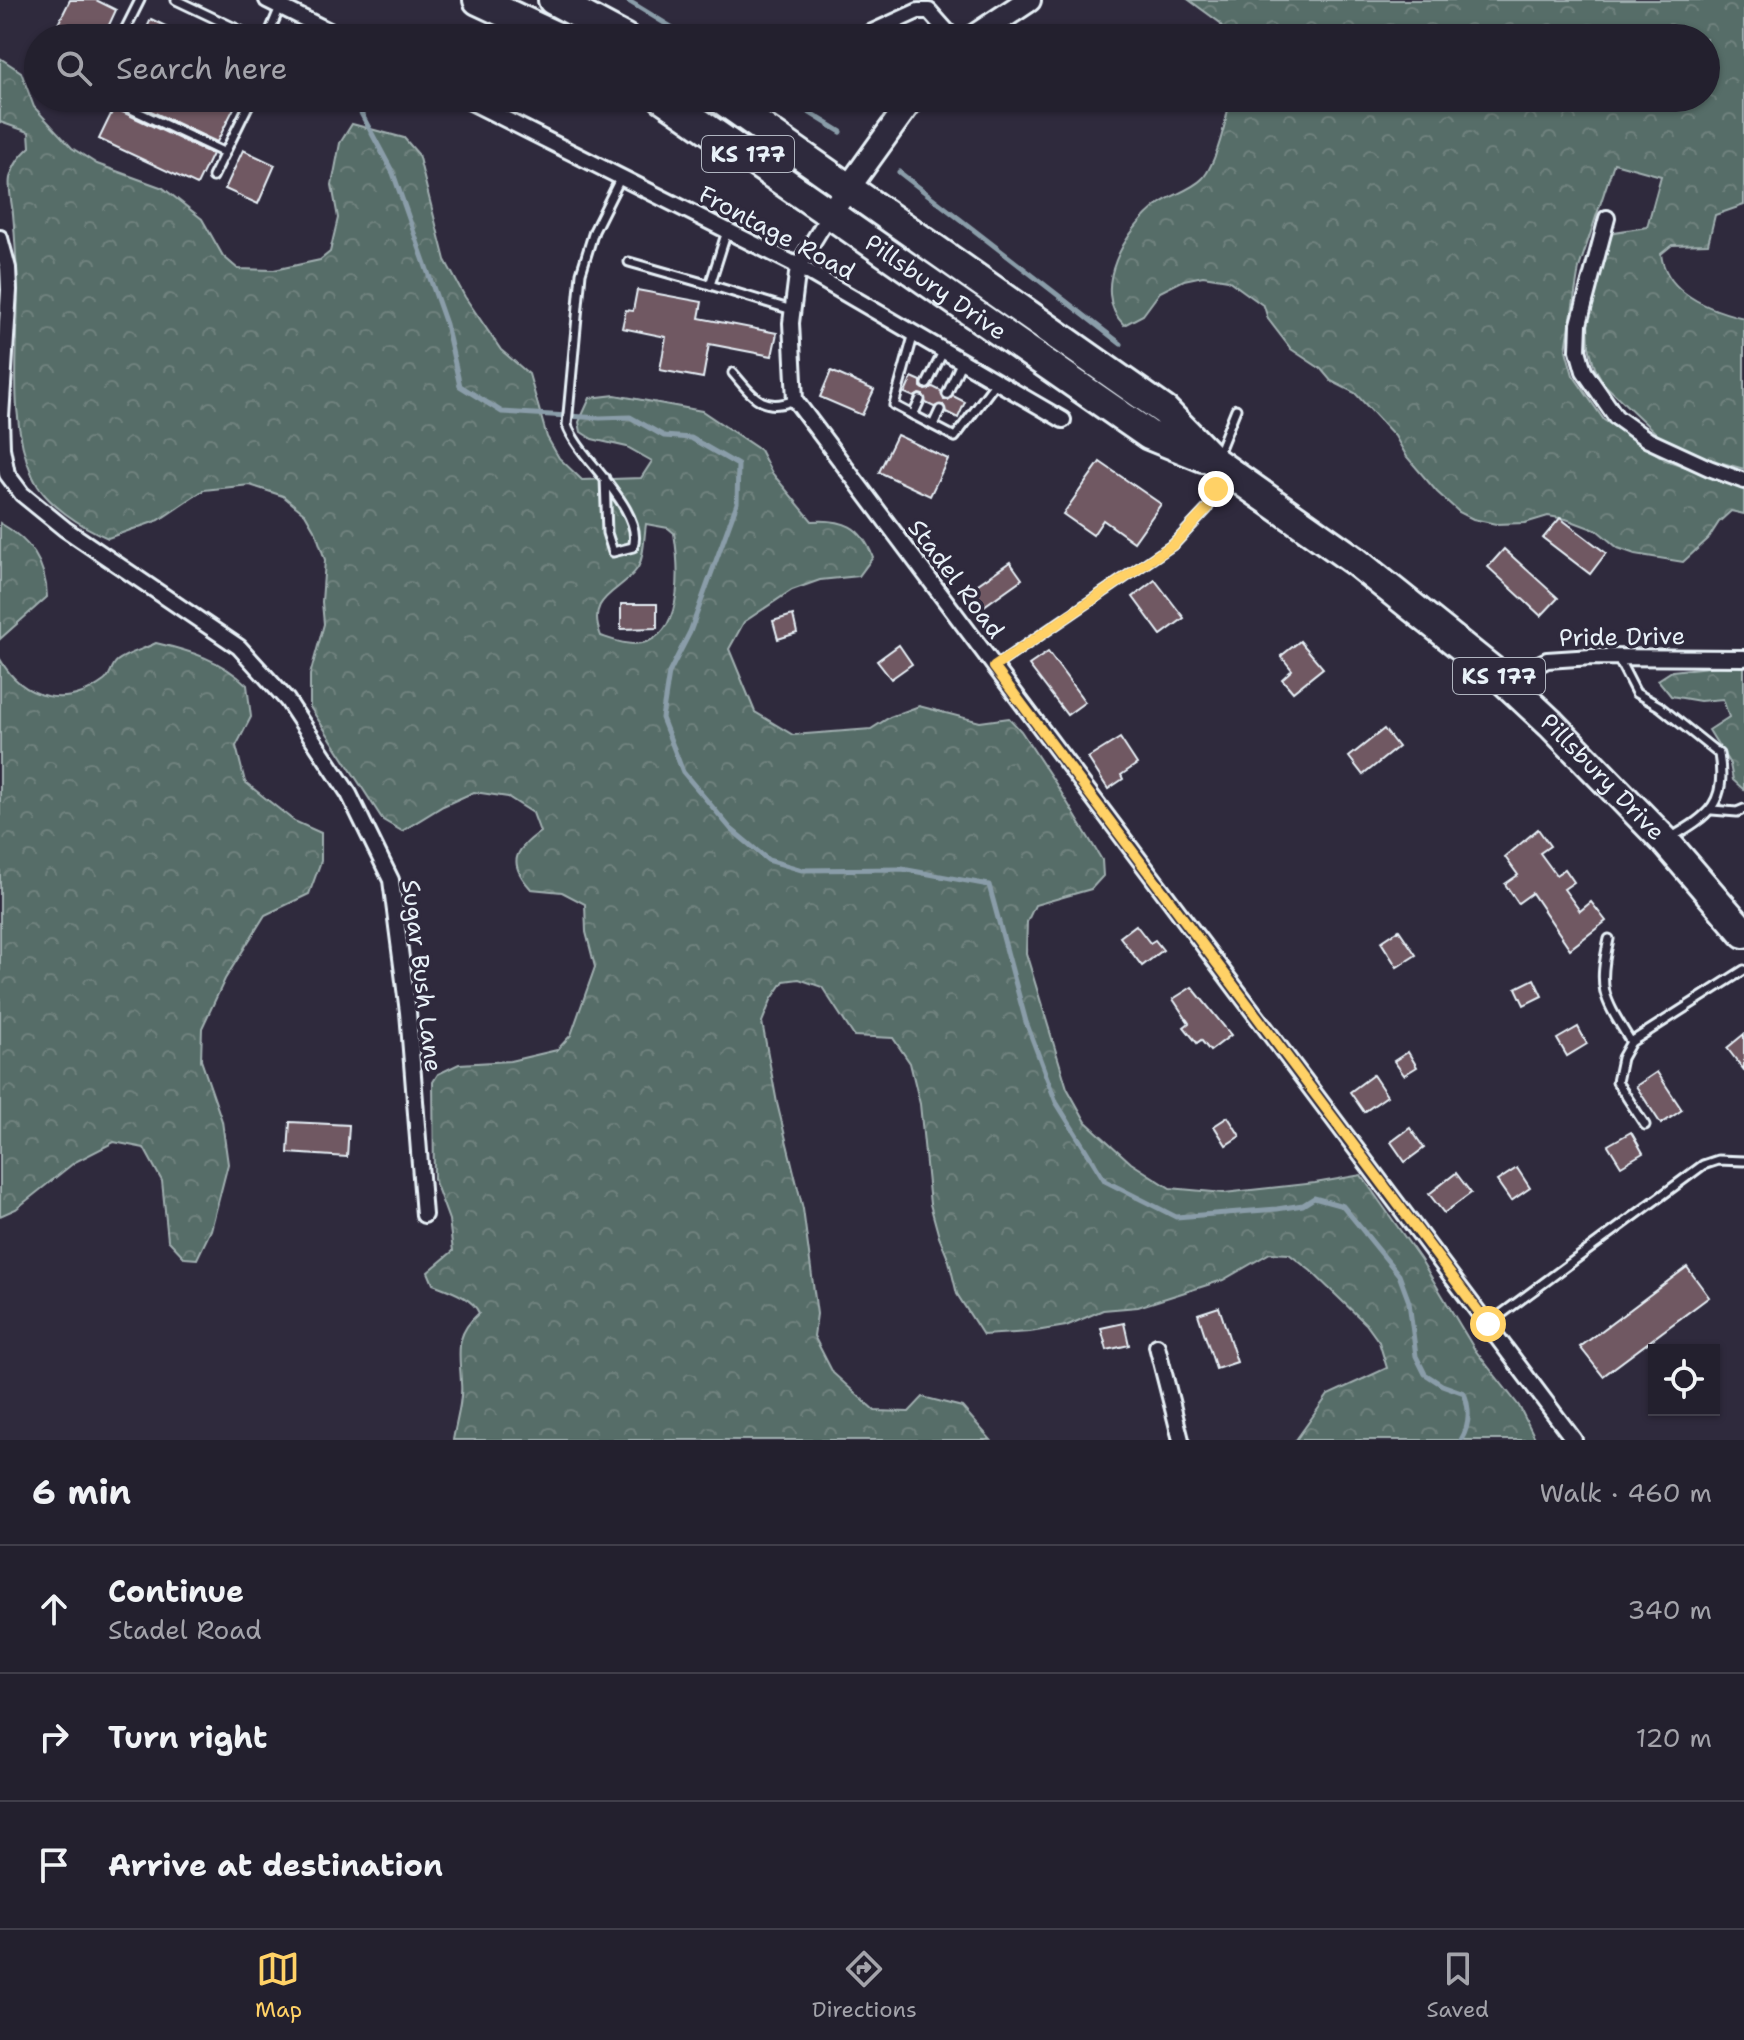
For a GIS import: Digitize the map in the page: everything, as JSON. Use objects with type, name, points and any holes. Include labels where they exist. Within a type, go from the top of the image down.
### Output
[{"type":"highway","points":[[478,0],[529,24]]},
{"type":"highway","points":[[553,0],[598,24]]},
{"type":"highway","name":"Pillsbury Drive","points":[[684,112],[1149,435],[1215,462]]},
{"type":"highway","name":"Pillsbury Drive","points":[[740,112],[1165,411],[1215,462],[1355,561],[1505,681],[1665,841],[1744,933]]},
{"type":"main road","points":[[993,24],[1029,0]]},
{"type":"main road","points":[[831,212],[903,112]]},
{"type":"street","points":[[274,3],[315,24]]},
{"type":"street","points":[[890,24],[918,11],[929,11],[941,24]]},
{"type":"street","name":"Frontage Road","points":[[491,112],[798,266],[1063,420]]},
{"type":"street","points":[[795,400],[791,323],[798,266],[831,212]]},
{"type":"street","points":[[1607,218],[1579,324],[1578,350],[1584,371],[1616,417],[1648,440],[1744,481]]},
{"type":"street","points":[[0,238],[8,268],[9,290],[1,417],[3,475]]},
{"type":"street","name":"Stadel Road","points":[[795,400],[1574,1440]]},
{"type":"street","name":"Sugar Bush Lane","points":[[3,475],[65,529],[239,647],[287,700],[349,794],[391,880],[408,1012],[424,1215]]},
{"type":"street","name":"Pride Drive","points":[[1505,681],[1547,660],[1744,658]]},
{"type":"street","points":[[1157,1346],[1181,1440]]},
{"type":"lane","points":[[128,24],[140,0]]},
{"type":"lane","points":[[176,0],[227,24]]},
{"type":"lane","points":[[270,24],[274,3]]},
{"type":"lane","points":[[138,112],[225,153]]},
{"type":"lane","points":[[213,177],[245,112]]},
{"type":"lane","points":[[605,478],[607,533],[613,552],[621,552],[633,547],[636,540],[622,503],[605,478],[570,435],[567,425],[581,273],[594,231],[621,177]]},
{"type":"lane","points":[[710,285],[727,231]]},
{"type":"lane","points":[[629,262],[793,310]]},
{"type":"lane","points":[[914,333],[894,405],[955,437],[997,381]]},
{"type":"lane","points":[[927,384],[944,350]]},
{"type":"lane","points":[[947,394],[962,361]]},
{"type":"lane","points":[[733,373],[758,402],[778,407],[795,400]]},
{"type":"lane","points":[[913,415],[920,400]]},
{"type":"lane","points":[[994,667],[1174,544],[1207,509],[1216,489],[1215,462],[1236,409]]},
{"type":"lane","points":[[933,425],[940,410]]},
{"type":"lane","points":[[1618,658],[1636,693],[1659,706],[1719,754],[1722,789],[1712,810],[1665,841]]},
{"type":"lane","points":[[1712,810],[1737,812],[1744,809]]},
{"type":"lane","points":[[1609,939],[1601,971],[1606,1002],[1631,1042]]},
{"type":"lane","points":[[1645,1125],[1617,1082],[1622,1058],[1631,1042],[1744,970]]},
{"type":"lane","points":[[1488,1324],[1703,1165],[1718,1160],[1744,1161]]},
{"type":"green space","points":[[1189,0],[1744,0],[1744,205],[1715,215],[1708,244],[1672,245],[1661,254],[1671,280],[1680,290],[1704,305],[1744,318],[1744,469],[1712,460],[1661,438],[1604,384],[1589,347],[1588,322],[1604,244],[1614,232],[1647,227],[1661,176],[1614,163],[1579,268],[1566,350],[1573,375],[1604,420],[1666,460],[1744,487],[1744,514],[1731,511],[1708,539],[1683,562],[1618,548],[1598,531],[1566,519],[1548,516],[1525,523],[1496,524],[1473,519],[1459,512],[1437,492],[1407,457],[1395,436],[1355,393],[1331,381],[1321,369],[1291,349],[1268,319],[1264,306],[1228,280],[1203,276],[1184,280],[1160,292],[1143,315],[1124,325],[1114,311],[1110,295],[1111,278],[1124,244],[1159,204],[1202,179],[1212,163],[1227,112],[1720,112],[1720,24],[1219,22]]},
{"type":"green space","points":[[0,58],[21,72],[24,112],[39,112],[72,148],[97,164],[163,188],[202,219],[223,256],[238,269],[274,270],[320,260],[330,252],[338,218],[332,185],[340,143],[352,124],[404,138],[418,154],[445,260],[465,297],[501,350],[529,374],[547,437],[559,458],[582,480],[641,478],[652,461],[627,447],[592,439],[581,432],[579,422],[590,398],[615,395],[702,411],[760,450],[772,473],[812,521],[842,523],[857,531],[873,557],[859,576],[820,580],[792,590],[744,622],[729,649],[755,712],[793,735],[871,729],[890,717],[919,706],[980,722],[1009,718],[1056,784],[1102,860],[1103,876],[1091,889],[1035,905],[1027,922],[1026,953],[1067,1088],[1086,1122],[1131,1163],[1170,1188],[1224,1193],[1361,1175],[1421,1260],[1475,1350],[1519,1406],[1536,1440],[1296,1440],[1328,1395],[1387,1368],[1379,1342],[1366,1324],[1289,1254],[1270,1253],[1223,1280],[1138,1307],[1103,1310],[1066,1326],[983,1335],[957,1294],[930,1204],[920,1104],[910,1063],[893,1038],[854,1036],[822,987],[799,979],[784,981],[771,1000],[762,1022],[777,1103],[803,1209],[817,1314],[814,1336],[833,1373],[875,1411],[909,1412],[923,1397],[962,1407],[991,1440],[453,1440],[461,1397],[460,1345],[465,1329],[479,1313],[465,1298],[433,1284],[428,1272],[453,1251],[449,1220],[434,1179],[433,1082],[438,1074],[459,1064],[510,1061],[557,1050],[571,1035],[595,967],[586,932],[585,904],[562,892],[531,889],[524,880],[517,865],[519,852],[540,832],[533,813],[508,797],[474,792],[443,806],[402,831],[383,820],[310,707],[310,675],[324,624],[325,560],[316,533],[305,514],[283,496],[250,485],[204,490],[159,520],[108,538],[65,514],[39,487],[24,453],[19,429],[17,276],[9,187],[15,164],[30,147],[29,132],[0,122]],"holes":[[[646,524],[668,528],[674,533],[678,577],[674,608],[668,622],[660,633],[643,643],[625,643],[601,636],[597,612],[607,596],[637,569]]]},
{"type":"green space","points":[[0,523],[20,537],[34,553],[43,573],[47,597],[0,639]]},
{"type":"green space","points":[[156,643],[205,658],[227,669],[247,685],[251,717],[236,746],[245,782],[294,821],[321,833],[321,861],[309,894],[265,915],[225,979],[202,1028],[201,1060],[222,1121],[228,1164],[211,1230],[197,1259],[185,1258],[168,1240],[162,1181],[144,1148],[114,1142],[75,1162],[16,1209],[0,1216],[0,659],[21,684],[46,696],[60,697],[90,690],[106,679],[117,661]]},
{"type":"green space","points":[[1744,665],[1744,790],[1733,780],[1730,764],[1709,730],[1729,717],[1723,699],[1700,701],[1671,696],[1658,680],[1672,671]]},
{"type":"building","points":[[70,0],[96,0],[116,10],[110,24],[58,24]]},
{"type":"building","points":[[112,112],[123,112],[212,154],[197,185],[99,139]]},
{"type":"building","points":[[153,112],[232,112],[217,142]]},
{"type":"building","points":[[243,150],[275,165],[258,204],[225,189]]},
{"type":"building","points":[[637,290],[702,302],[699,318],[777,333],[772,356],[709,344],[703,378],[660,370],[666,337],[622,328],[626,310],[633,311]]},
{"type":"building","points":[[831,371],[874,390],[862,415],[820,397]]},
{"type":"building","points":[[912,377],[921,381],[921,387],[925,390],[933,387],[941,391],[944,400],[953,396],[965,402],[958,418],[946,412],[943,405],[934,407],[926,403],[923,395],[914,397],[905,393]]},
{"type":"building","points":[[897,435],[948,459],[930,496],[879,472]]},
{"type":"building","points":[[1100,462],[1161,504],[1134,542],[1103,520],[1093,535],[1063,514]]},
{"type":"building","points":[[1560,518],[1606,553],[1590,574],[1543,538]]},
{"type":"building","points":[[1504,549],[1558,598],[1541,616],[1488,567]]},
{"type":"building","points":[[1010,562],[1022,579],[977,611],[965,593]]},
{"type":"building","points":[[1155,580],[1184,618],[1161,635],[1133,597]]},
{"type":"building","points":[[621,604],[657,604],[657,628],[621,629]]},
{"type":"building","points":[[793,615],[797,633],[778,639],[773,621]]},
{"type":"building","points":[[1300,641],[1323,668],[1293,692],[1282,679],[1292,670],[1281,656]]},
{"type":"building","points":[[899,645],[912,664],[891,679],[877,661]]},
{"type":"building","points":[[1048,652],[1085,702],[1067,715],[1029,665]]},
{"type":"building","points":[[1384,729],[1398,747],[1363,775],[1349,757]]},
{"type":"building","points":[[1120,738],[1137,764],[1108,789],[1088,758]]},
{"type":"building","points":[[1538,829],[1550,846],[1540,853],[1556,875],[1565,869],[1574,882],[1564,889],[1580,911],[1591,902],[1606,921],[1570,949],[1532,893],[1518,903],[1505,884],[1518,875],[1505,857]]},
{"type":"building","points":[[1136,925],[1150,943],[1155,940],[1163,950],[1142,966],[1120,937]]},
{"type":"building","points":[[1399,930],[1416,955],[1397,967],[1381,942]]},
{"type":"building","points":[[1534,979],[1542,996],[1524,1005],[1516,988]]},
{"type":"building","points":[[1192,987],[1231,1035],[1210,1051],[1201,1040],[1197,1043],[1184,1027],[1189,1023],[1173,999]]},
{"type":"building","points":[[1578,1027],[1587,1044],[1567,1056],[1557,1039]]},
{"type":"building","points":[[1744,1034],[1744,1070],[1727,1048]]},
{"type":"building","points":[[1408,1052],[1417,1067],[1404,1075],[1394,1061]]},
{"type":"building","points":[[1657,1072],[1682,1110],[1661,1124],[1636,1086]]},
{"type":"building","points":[[1373,1075],[1387,1096],[1364,1112],[1350,1092]]},
{"type":"building","points":[[1228,1117],[1240,1136],[1226,1145],[1214,1126]]},
{"type":"building","points":[[290,1122],[349,1125],[347,1157],[288,1153]]},
{"type":"building","points":[[1410,1128],[1424,1148],[1405,1162],[1391,1142]]},
{"type":"building","points":[[1631,1132],[1643,1153],[1621,1166],[1608,1145]]},
{"type":"building","points":[[1517,1168],[1530,1188],[1511,1201],[1497,1181]]},
{"type":"building","points":[[1456,1173],[1471,1193],[1444,1213],[1429,1194]]},
{"type":"building","points":[[1687,1267],[1709,1297],[1603,1376],[1580,1347]]},
{"type":"building","points":[[1219,1307],[1237,1362],[1216,1369],[1198,1314]]},
{"type":"building","points":[[1124,1323],[1129,1345],[1107,1350],[1101,1328]]},
{"type":"waterway","points":[[627,0],[666,24]]},
{"type":"waterway","points":[[360,112],[393,173],[446,324],[460,386],[502,412],[630,417],[664,436],[691,438],[738,465],[737,503],[690,632],[669,673],[662,718],[683,772],[731,829],[768,860],[802,870],[902,869],[989,885],[1026,1022],[1056,1102],[1105,1181],[1176,1217],[1277,1209],[1303,1205],[1314,1198],[1343,1206],[1399,1275],[1409,1302],[1416,1356],[1425,1374],[1442,1385],[1464,1393],[1468,1417],[1461,1440]]},
{"type":"waterway","points":[[809,112],[841,132]]},
{"type":"waterway","points":[[899,172],[1121,344]]},
{"type":"route","points":[[1216,489],[1207,509],[1174,544],[994,667],[1488,1324]]}]
